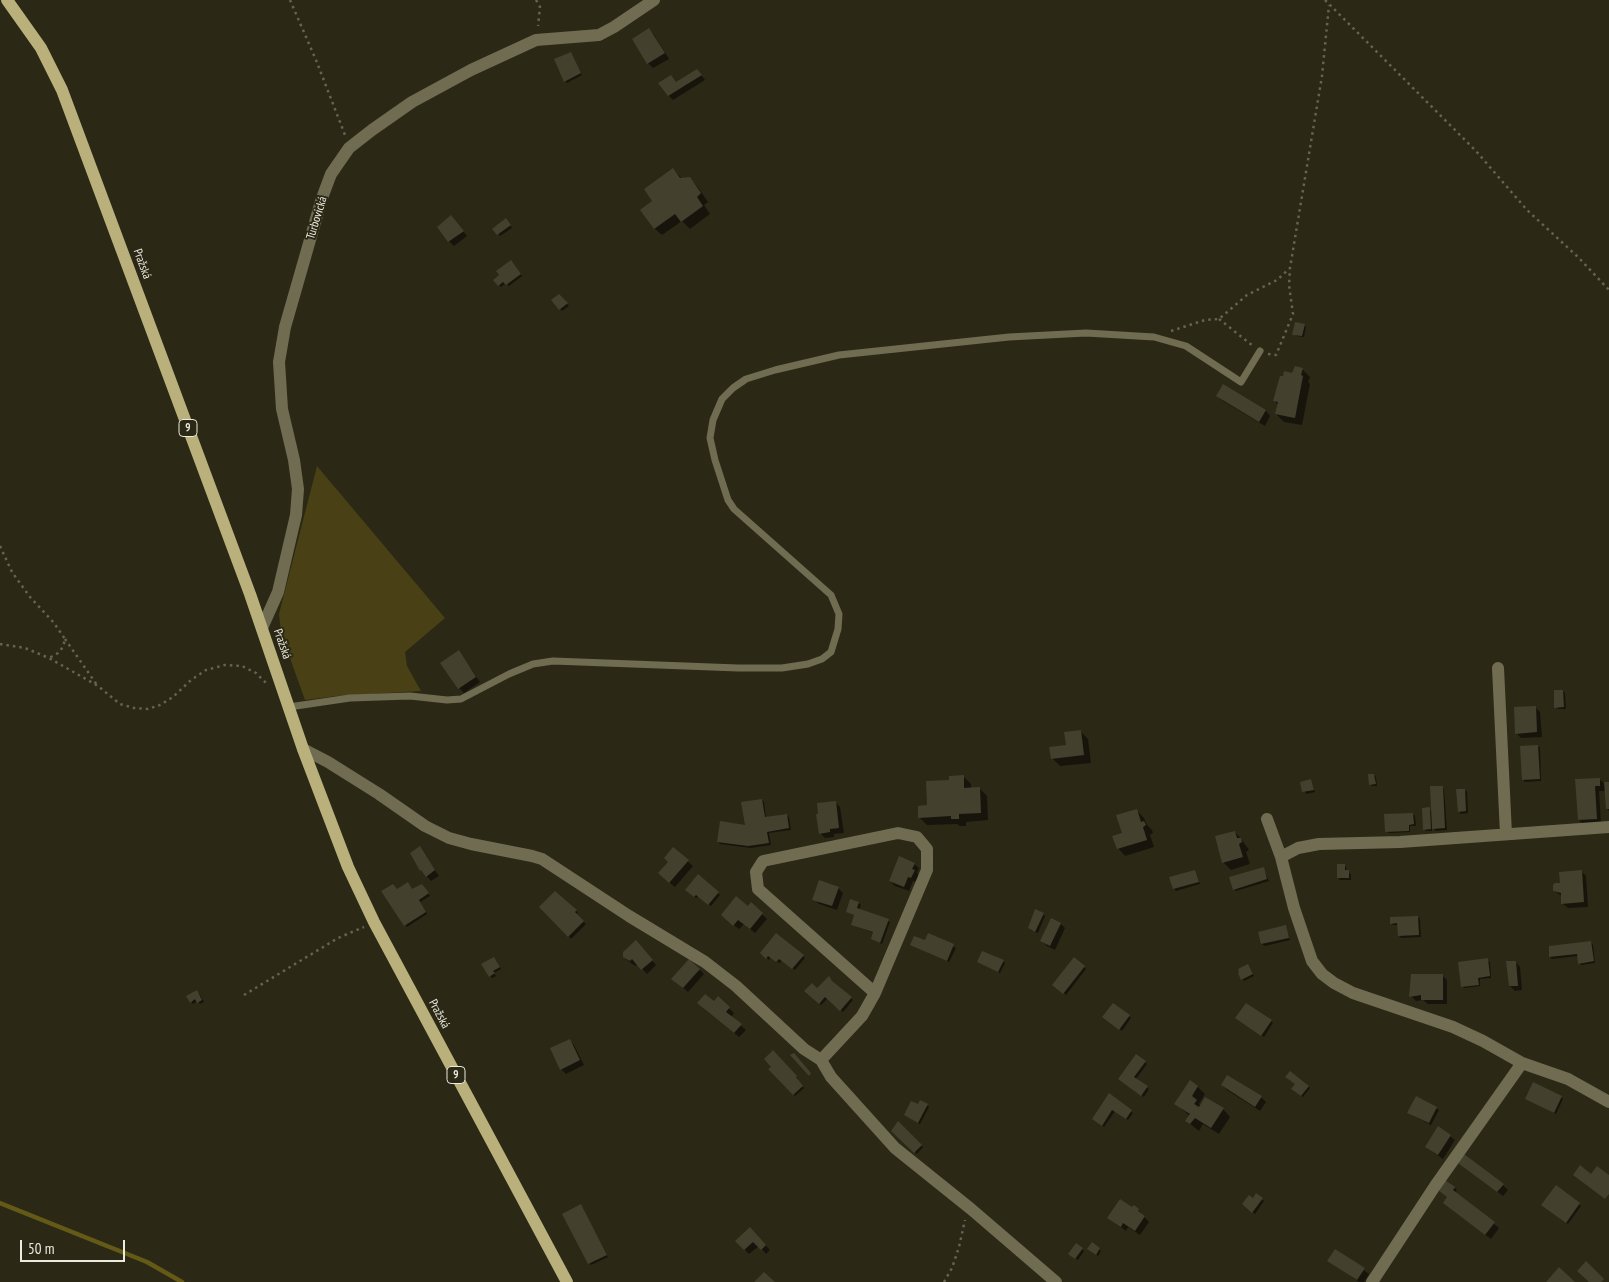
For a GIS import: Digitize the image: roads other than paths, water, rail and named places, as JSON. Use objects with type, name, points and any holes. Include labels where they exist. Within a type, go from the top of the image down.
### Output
[{"type":"main road","name":"Pražská","points":[[7,0],[41,48],[62,90],[262,628],[303,749],[348,867],[374,922],[567,1282]]},
{"type":"street","name":"Turbovická","points":[[262,628],[278,592],[296,515],[298,489],[294,460],[282,409],[279,362],[285,327],[322,198],[331,174],[349,148],[372,130],[412,102],[471,70],[536,40],[599,35],[654,0]]},
{"type":"street","points":[[1498,668],[1506,834]]},
{"type":"street","points":[[303,749],[328,762],[379,794],[425,826],[449,838],[532,856],[550,864],[628,916],[705,962],[736,986],[804,1049],[821,1060],[831,1077],[895,1148],[971,1209],[1056,1282]]},
{"type":"street","points":[[1267,819],[1281,857],[1294,908],[1312,961],[1322,974],[1352,993],[1453,1027],[1522,1063],[1568,1080],[1609,1102]]},
{"type":"street","points":[[1281,857],[1298,848],[1319,844],[1400,842],[1609,827]]},
{"type":"street","points":[[821,1060],[862,1016],[875,993],[927,870],[927,849],[917,837],[898,833],[763,861],[756,872],[758,889],[875,993]]},
{"type":"street","points":[[1372,1282],[1435,1186],[1522,1063]]},
{"type":"lane","points":[[289,707],[350,698],[410,696],[447,700],[461,699],[533,664],[553,661],[782,668],[808,664],[822,659],[831,652],[838,629],[840,614],[831,595],[734,509],[728,500],[715,460],[710,438],[713,420],[722,400],[733,388],[746,379],[775,370],[840,355],[1008,337],[1086,333],[1154,337],[1186,346],[1241,382],[1260,351]]},
{"type":"waterway","points":[[0,1203],[147,1262],[182,1282]]}]
